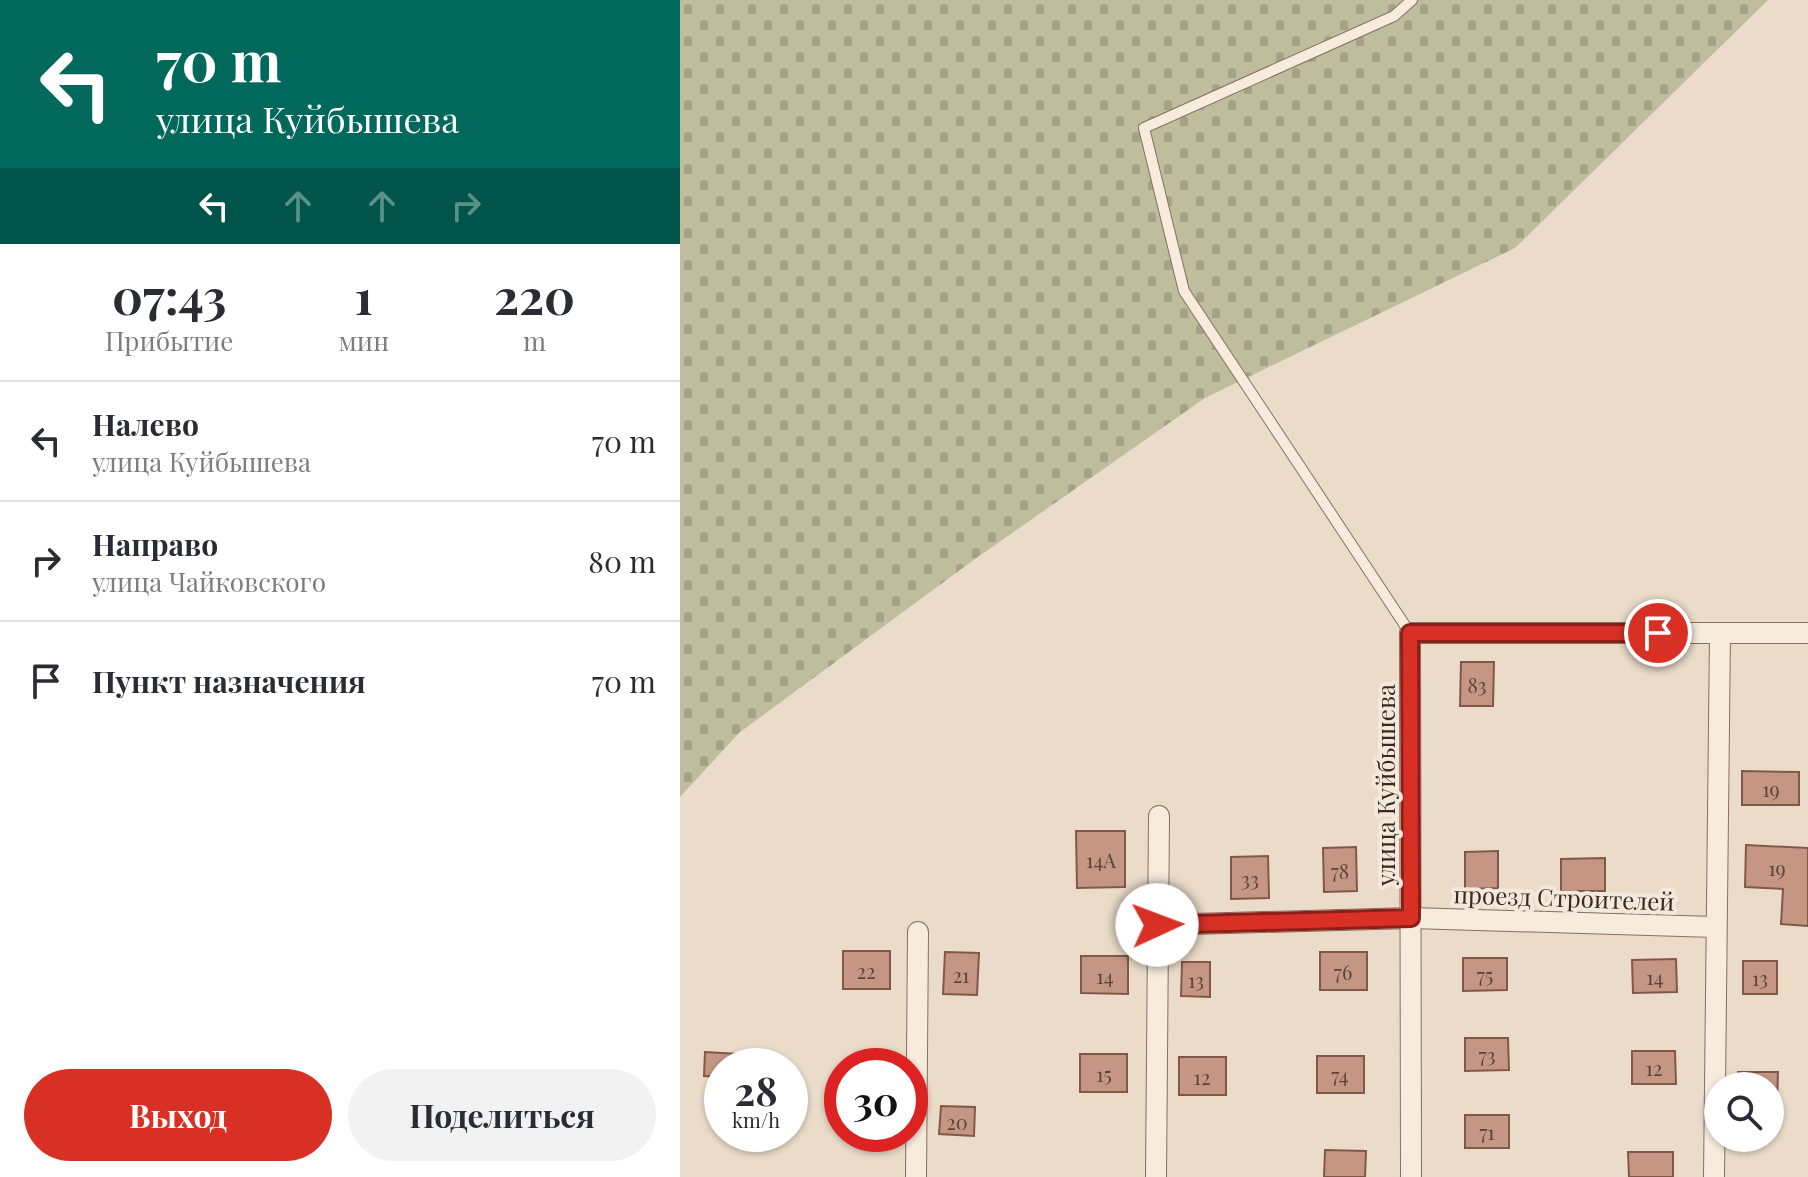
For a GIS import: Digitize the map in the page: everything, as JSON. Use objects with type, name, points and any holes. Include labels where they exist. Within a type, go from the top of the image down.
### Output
[{"type":"street","points":[[1410,633],[1808,633]]},
{"type":"street","name":"улица Куйбышева","points":[[1410,633],[1411,1177]]},
{"type":"street","points":[[1714,1177],[1720,633]]},
{"type":"street","points":[[1156,1177],[1159,816]]},
{"type":"street","name":"проезд Строителей","points":[[1157,925],[1411,918],[1715,927]]},
{"type":"street","points":[[916,1177],[918,932]]},
{"type":"lane","points":[[1410,633],[1184,291],[1144,128],[1394,16],[1412,0]]},
{"type":"green space","points":[[680,0],[1768,0],[1515,248],[1205,398],[975,559],[739,733],[680,797]]},
{"type":"building","points":[[1461,662],[1494,662],[1493,706],[1460,706]]},
{"type":"building","points":[[1742,771],[1799,772],[1799,805],[1742,805]]},
{"type":"building","points":[[1076,831],[1125,831],[1125,887],[1077,888]]},
{"type":"building","points":[[1746,845],[1808,848],[1808,926],[1781,924],[1783,889],[1745,887]]},
{"type":"building","points":[[1356,847],[1357,891],[1324,892],[1323,848]]},
{"type":"building","points":[[1498,851],[1498,888],[1465,889],[1465,852]]},
{"type":"building","points":[[1268,856],[1269,898],[1231,899],[1231,857]]},
{"type":"building","points":[[1605,858],[1605,891],[1561,891],[1561,859]]},
{"type":"building","points":[[843,951],[890,951],[890,989],[843,989]]},
{"type":"building","points":[[945,952],[979,953],[977,995],[943,994]]},
{"type":"building","points":[[1320,952],[1367,952],[1367,990],[1320,990]]},
{"type":"building","points":[[1081,956],[1128,956],[1128,994],[1081,993]]},
{"type":"building","points":[[1463,958],[1507,958],[1507,990],[1463,991]]},
{"type":"building","points":[[1676,959],[1677,992],[1633,993],[1632,960]]},
{"type":"building","points":[[1743,961],[1777,961],[1777,994],[1743,994]]},
{"type":"building","points":[[1182,962],[1210,962],[1210,997],[1181,996]]},
{"type":"building","points":[[1465,1038],[1508,1038],[1509,1070],[1465,1071]]},
{"type":"building","points":[[1632,1051],[1675,1051],[1676,1084],[1632,1084]]},
{"type":"building","points":[[1080,1054],[1127,1054],[1127,1092],[1080,1092]]},
{"type":"building","points":[[1317,1056],[1364,1056],[1364,1093],[1317,1093]]},
{"type":"building","points":[[1179,1057],[1226,1057],[1226,1095],[1179,1095]]},
{"type":"building","points":[[941,1106],[975,1107],[974,1136],[939,1134]]},
{"type":"building","points":[[1465,1115],[1509,1115],[1509,1148],[1465,1148]]},
{"type":"building","points":[[1325,1150],[1366,1151],[1365,1177],[1324,1177]]},
{"type":"building","points":[[1628,1152],[1673,1152],[1673,1177],[1629,1177]]},
{"type":"route","points":[[1157,925],[1411,918],[1410,633],[1658,633]]}]
